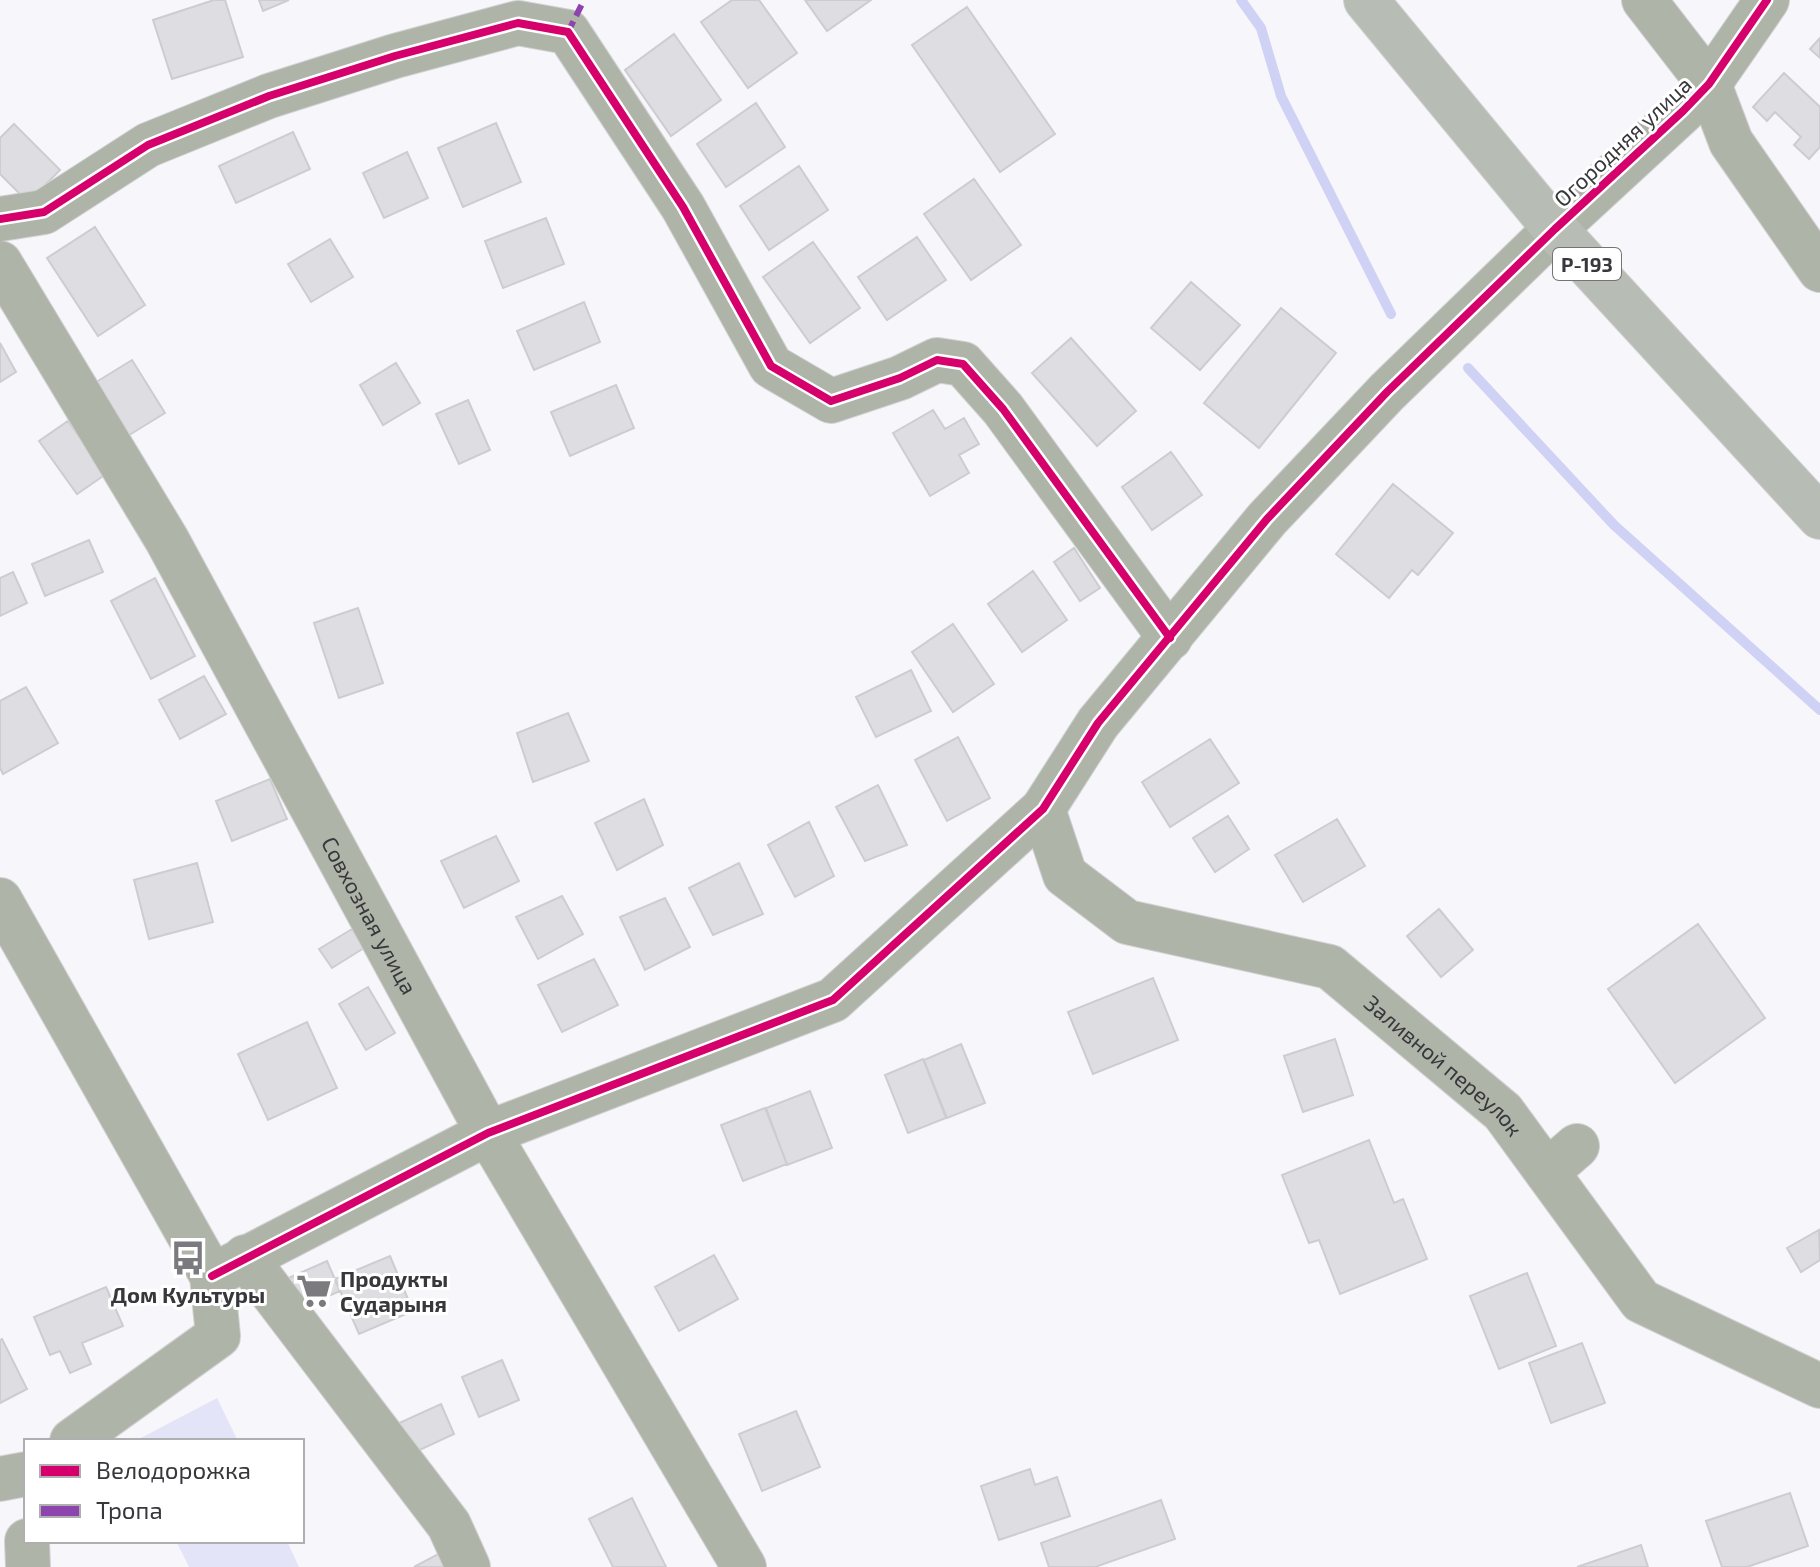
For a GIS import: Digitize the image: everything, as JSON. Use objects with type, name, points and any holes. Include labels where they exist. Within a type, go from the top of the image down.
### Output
[{"type":"highway","name":"Р-193","points":[[1366,0],[1555,229],[1820,517]]},
{"type":"street","points":[[1644,0],[1709,84],[1731,142],[1820,270]]},
{"type":"street","name":"Огородняя улица","points":[[228,1267],[488,1133],[833,1000],[1043,809],[1098,723],[1267,519],[1387,392],[1709,84],[1767,0]]},
{"type":"street","points":[[0,219],[44,212],[148,145],[269,96],[395,56],[518,23],[568,32],[683,207],[771,366],[831,401],[900,378],[937,360],[963,364],[1003,409],[1170,638]]},
{"type":"street","name":"Совхозная улица","points":[[0,263],[167,540],[488,1133],[744,1567]]},
{"type":"street","name":"Заливной переулок","points":[[1043,809],[1065,875],[1127,922],[1330,967],[1562,1159],[1641,1301],[1820,1386]]},
{"type":"street","points":[[0,900],[228,1267],[449,1525],[468,1567]]},
{"type":"street","points":[[75,1439],[218,1336],[228,1267]]},
{"type":"street","points":[[0,1479],[24,1474]]},
{"type":"street","points":[[27,1543],[28,1567]]},
{"type":"shaded area","points":[[217,1398],[237,1439],[139,1439]]},
{"type":"shaded area","points":[[177,1543],[288,1543],[299,1567],[189,1567]]},
{"type":"building","points":[[214,0],[225,0],[243,57],[172,79],[153,20]]},
{"type":"building","points":[[259,0],[289,0],[263,11]]},
{"type":"building","points":[[732,0],[759,0],[797,53],[748,88],[701,22]]},
{"type":"building","points":[[805,0],[871,0],[827,31]]},
{"type":"building","points":[[967,7],[1055,134],[1000,172],[912,45]]},
{"type":"building","points":[[674,34],[721,100],[671,136],[625,70]]},
{"type":"building","points":[[1820,38],[1820,58],[1810,49]]},
{"type":"building","points":[[1784,73],[1820,107],[1820,147],[1809,159],[1794,145],[1801,137],[1775,112],[1767,121],[1753,107]]},
{"type":"building","points":[[756,103],[785,147],[726,187],[697,144]]},
{"type":"building","points":[[496,123],[521,182],[463,207],[438,148]]},
{"type":"building","points":[[14,124],[60,170],[28,202],[0,174],[0,138]]},
{"type":"building","points":[[293,132],[310,169],[236,203],[219,166]]},
{"type":"building","points":[[407,152],[428,198],[384,218],[363,173]]},
{"type":"building","points":[[799,166],[828,210],[769,250],[740,206]]},
{"type":"building","points":[[974,179],[1021,245],[971,280],[924,214]]},
{"type":"building","points":[[546,218],[564,264],[503,288],[485,241]]},
{"type":"building","points":[[95,227],[145,305],[98,336],[47,258]]},
{"type":"building","points":[[917,237],[946,280],[887,320],[858,277]]},
{"type":"building","points":[[330,239],[353,277],[311,302],[288,264]]},
{"type":"building","points":[[813,242],[860,308],[810,343],[763,277]]},
{"type":"building","points":[[1191,282],[1240,325],[1200,370],[1151,328]]},
{"type":"building","points":[[584,302],[600,342],[534,370],[517,331]]},
{"type":"building","points":[[1281,308],[1336,353],[1259,448],[1204,403]]},
{"type":"building","points":[[1071,338],[1136,411],[1097,446],[1032,373]]},
{"type":"building","points":[[0,343],[16,372],[0,382]]},
{"type":"building","points":[[132,360],[165,413],[126,437],[93,384]]},
{"type":"building","points":[[396,363],[420,403],[383,425],[360,385]]},
{"type":"building","points":[[616,385],[634,428],[570,456],[551,412]]},
{"type":"building","points":[[468,400],[490,450],[459,464],[436,414]]},
{"type":"building","points":[[933,410],[945,429],[964,418],[979,444],[959,455],[969,473],[930,496],[893,433]]},
{"type":"building","points":[[68,421],[106,474],[77,494],[39,441]]},
{"type":"building","points":[[1171,452],[1202,495],[1152,530],[1122,487]]},
{"type":"building","points":[[1393,484],[1453,533],[1418,575],[1412,570],[1389,598],[1336,554]]},
{"type":"building","points":[[89,540],[103,572],[45,596],[32,564]]},
{"type":"building","points":[[1074,548],[1100,588],[1080,601],[1054,562]]},
{"type":"building","points":[[1033,571],[1067,620],[1022,652],[988,604]]},
{"type":"building","points":[[13,572],[27,603],[0,616],[0,578]]},
{"type":"building","points":[[155,578],[195,656],[151,679],[111,601]]},
{"type":"building","points":[[358,608],[383,683],[339,698],[314,623]]},
{"type":"building","points":[[953,624],[994,684],[953,712],[912,652]]},
{"type":"building","points":[[911,670],[931,711],[876,737],[856,697]]},
{"type":"building","points":[[204,676],[226,714],[180,739],[159,700]]},
{"type":"building","points":[[26,687],[58,743],[3,774],[0,768],[0,701]]},
{"type":"building","points":[[568,713],[589,761],[533,782],[517,733]]},
{"type":"building","points":[[958,737],[990,798],[947,821],[915,760]]},
{"type":"building","points":[[1210,739],[1239,783],[1170,827],[1142,782]]},
{"type":"building","points":[[270,779],[287,819],[232,841],[216,801]]},
{"type":"building","points":[[878,785],[907,845],[865,861],[836,807]]},
{"type":"building","points":[[644,799],[663,845],[617,870],[595,823]]},
{"type":"building","points":[[1228,816],[1249,849],[1215,872],[1193,838]]},
{"type":"building","points":[[1337,819],[1365,866],[1303,902],[1275,855]]},
{"type":"building","points":[[809,822],[834,876],[795,897],[768,845]]},
{"type":"building","points":[[496,836],[519,881],[464,908],[441,861]]},
{"type":"building","points":[[197,863],[213,922],[149,939],[134,880]]},
{"type":"building","points":[[739,863],[763,914],[713,935],[689,888]]},
{"type":"building","points":[[562,896],[583,934],[538,959],[516,917]]},
{"type":"building","points":[[665,898],[690,947],[645,970],[620,917]]},
{"type":"building","points":[[1439,909],[1473,950],[1441,977],[1407,936]]},
{"type":"building","points":[[1698,924],[1765,1018],[1675,1083],[1608,989]]},
{"type":"building","points":[[352,929],[364,948],[332,968],[319,949]]},
{"type":"building","points":[[594,959],[618,1005],[562,1032],[538,985]]},
{"type":"building","points":[[1153,978],[1178,1040],[1093,1074],[1068,1012]]},
{"type":"building","points":[[368,987],[395,1033],[366,1050],[339,1004]]},
{"type":"building","points":[[307,1022],[337,1088],[268,1120],[238,1054]]},
{"type":"building","points":[[1335,1039],[1353,1095],[1303,1112],[1284,1056]]},
{"type":"building","points":[[961,1044],[985,1103],[947,1118],[924,1060]]},
{"type":"building","points":[[923,1059],[946,1118],[908,1133],[885,1075]]},
{"type":"building","points":[[810,1091],[832,1148],[787,1165],[766,1108]]},
{"type":"building","points":[[765,1108],[787,1164],[743,1181],[721,1125]]},
{"type":"building","points":[[1369,1140],[1394,1203],[1403,1199],[1427,1259],[1340,1294],[1319,1240],[1309,1243],[1282,1175]]},
{"type":"building","points":[[1819,1230],[1820,1260],[1801,1272],[1787,1248]]},
{"type":"building","points":[[714,1255],[738,1299],[679,1331],[655,1287]]},
{"type":"building","points":[[390,1256],[413,1311],[359,1334],[335,1279]]},
{"type":"building","points":[[327,1261],[340,1291],[297,1310],[284,1280]]},
{"type":"building","points":[[1527,1273],[1556,1346],[1499,1369],[1470,1296]]},
{"type":"building","points":[[106,1287],[123,1326],[82,1343],[91,1364],[70,1373],[60,1351],[50,1355],[34,1317]]},
{"type":"building","points":[[0,1340],[27,1389],[0,1403]]},
{"type":"building","points":[[1582,1343],[1605,1403],[1551,1423],[1529,1363]]},
{"type":"building","points":[[502,1360],[519,1400],[479,1417],[462,1377]]},
{"type":"building","points":[[441,1404],[454,1434],[411,1454],[397,1424]]},
{"type":"building","points":[[796,1411],[820,1467],[762,1491],[739,1434]]},
{"type":"building","points":[[1030,1469],[1035,1485],[1057,1477],[1070,1516],[999,1540],[981,1486]]},
{"type":"building","points":[[1790,1493],[1808,1546],[1747,1567],[1722,1567],[1706,1521]]},
{"type":"building","points":[[632,1498],[666,1567],[613,1567],[589,1519]]},
{"type":"building","points":[[1161,1500],[1175,1539],[1095,1567],[1049,1567],[1041,1543]]},
{"type":"building","points":[[1641,1545],[1648,1567],[1577,1567]]},
{"type":"building","points":[[442,1552],[450,1567],[414,1567]]},
{"type":"waterway","points":[[1241,0],[1261,28],[1281,96],[1391,314]]},
{"type":"waterway","points":[[1468,368],[1614,525],[1820,710]]},
{"type":"marked path","points":[[568,32],[584,0]]},
{"type":"cycle path","points":[[212,1276],[488,1133],[833,1000],[1043,809],[1098,723],[1267,519],[1387,392],[1555,229],[1683,111],[1709,84],[1767,0]]},
{"type":"cycle path","points":[[0,219],[44,212],[148,145],[269,96],[395,56],[518,23],[568,32],[683,207],[771,366],[831,401],[900,378],[937,360],[963,364],[1003,409],[1170,638]]},
{"type":"place","name":"Дом Культуры","points":[[188,1258]]},
{"type":"place","name":"Продукты Сударыня","points":[[314,1291]]}]
